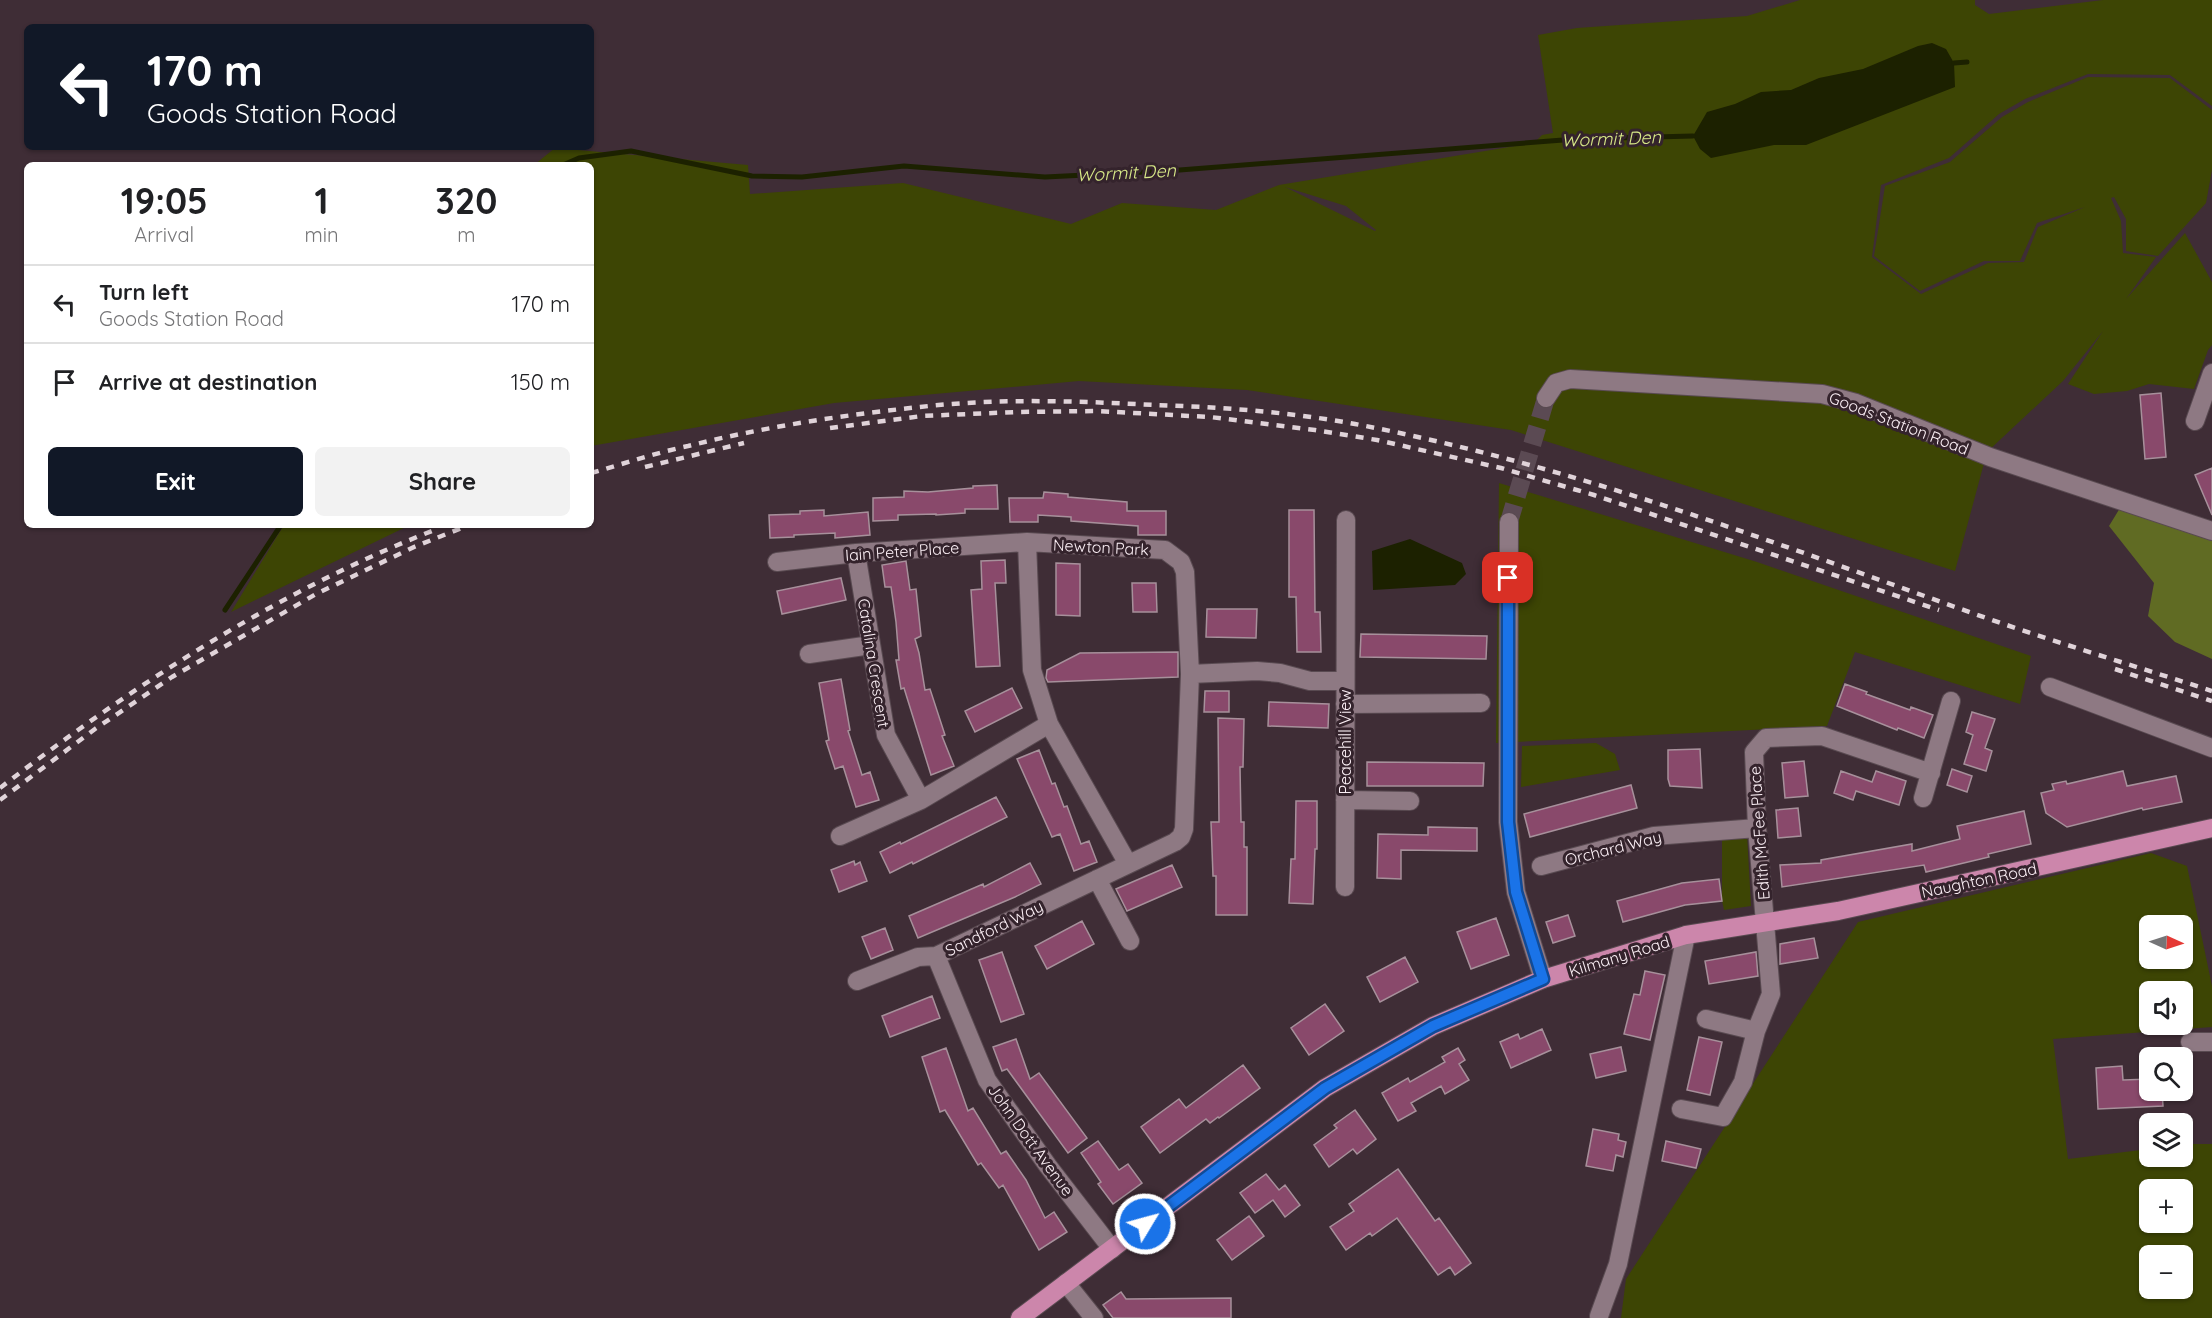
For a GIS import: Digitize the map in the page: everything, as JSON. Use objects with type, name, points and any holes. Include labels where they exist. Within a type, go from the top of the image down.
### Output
[{"type":"main road","name":"Naughton Road","points":[[1744,926],[1838,911],[2212,828]]},
{"type":"main road","name":"Kilmany Road","points":[[1020,1318],[1325,1088],[1433,1026],[1543,979],[1686,936],[1744,926]]},
{"type":"street","points":[[2195,421],[2212,373]]},
{"type":"street","name":"Goods Station Road","points":[[1546,398],[1556,383],[1570,379],[1822,394],[1856,403],[1990,457],[2212,531]]},
{"type":"street","points":[[1345,681],[1346,520]]},
{"type":"street","points":[[1509,522],[1508,822],[1516,892],[1543,979]]},
{"type":"street","points":[[1027,542],[1032,670],[1049,724],[1128,864]]},
{"type":"street","name":"Iain Peter Place","points":[[777,562],[856,553],[1027,542]]},
{"type":"street","name":"Newton Park","points":[[1027,542],[1165,550],[1181,562],[1185,572],[1190,674],[1184,829],[1181,837],[1175,842],[1128,864]]},
{"type":"street","name":"Catalina Crescent","points":[[856,553],[886,735],[921,800]]},
{"type":"street","points":[[808,654],[871,645]]},
{"type":"street","name":"Peacehill View","points":[[1190,674],[1257,671],[1280,673],[1310,681],[1345,681],[1345,887]]},
{"type":"street","points":[[2050,687],[2212,748]]},
{"type":"street","points":[[1923,798],[1951,701]]},
{"type":"street","points":[[1345,704],[1481,703]]},
{"type":"street","points":[[840,836],[921,800],[1049,724]]},
{"type":"street","name":"Edith McFee Place","points":[[1681,1109],[1723,1117],[1743,1082],[1756,1031],[1771,994],[1757,828],[1754,752],[1766,738],[1822,736],[1931,773]]},
{"type":"street","points":[[1345,800],[1410,801]]},
{"type":"street","name":"Orchard Way","points":[[1541,866],[1654,836],[1757,828]]},
{"type":"street","name":"Sandford Way","points":[[857,981],[918,957],[936,957],[1128,864]]},
{"type":"street","points":[[1097,879],[1131,940]]},
{"type":"street","points":[[1599,1316],[1618,1264],[1686,936]]},
{"type":"street","name":"John Dott Avenue","points":[[936,957],[987,1080],[1112,1249]]},
{"type":"street","points":[[1706,1020],[1756,1031]]},
{"type":"street","points":[[2190,1042],[2212,1042]]},
{"type":"street","points":[[1066,1284],[1095,1318]]},
{"type":"green space","points":[[1800,0],[1975,0],[1975,5],[1989,14],[2103,0],[2212,0],[2212,106],[2170,75],[2088,74],[2025,99],[1999,114],[1949,158],[1881,185],[1872,257],[1921,294],[1988,263],[2024,262],[2038,227],[2085,207],[2037,223],[2020,261],[1984,261],[1920,291],[1874,256],[1885,186],[1950,162],[2002,117],[2028,102],[2088,77],[2170,78],[2212,110],[2212,170],[2206,203],[2158,256],[2126,251],[2126,219],[2114,197],[2111,198],[2121,221],[2123,253],[2156,257],[2126,299],[2185,233],[2212,282],[2212,345],[2208,350],[2194,389],[2149,384],[2127,391],[2094,394],[2068,384],[2103,331],[2063,381],[1987,452],[1955,571],[1511,430],[1247,390],[1079,381],[834,403],[594,445],[594,162],[538,162],[553,150],[578,150],[748,165],[750,194],[903,183],[1071,224],[1122,203],[1216,210],[1279,185],[1534,143],[1542,135],[1553,133],[1538,35],[1577,28],[1747,16]],"holes":[[[1285,187],[1346,206],[1375,231]]]},
{"type":"green space","points":[[1499,483],[1757,562],[2031,656],[2020,704],[1855,652],[1827,726],[1496,743]]},
{"type":"green space","points":[[2120,508],[2212,538],[2212,659],[2175,642],[2148,616],[2154,583],[2109,526]]},
{"type":"green space","points":[[282,528],[404,528],[231,612]]},
{"type":"green space","points":[[1596,743],[1615,754],[1620,770],[1521,787],[1522,746]]},
{"type":"green space","points":[[1747,834],[1751,906],[1724,910],[1722,835]]},
{"type":"green space","points":[[2151,853],[2187,866],[2212,986],[2212,1027],[2193,1028],[2193,981],[2139,981],[2139,1033],[2053,1039],[2068,1159],[2139,1150],[2139,1167],[2193,1167],[2193,1144],[2212,1144],[2212,1318],[1621,1318],[1626,1279],[1858,922]]},
{"type":"shaded area","points":[[1932,43],[1946,49],[1954,63],[1955,87],[1806,145],[1774,145],[1711,158],[1700,149],[1693,136],[1707,112],[1735,104],[1761,92],[1791,90],[1819,78],[1863,69],[1918,46]]},
{"type":"shaded area","points":[[1410,539],[1462,563],[1466,574],[1455,585],[1373,590],[1372,551]]},
{"type":"building","points":[[2161,393],[2166,457],[2145,459],[2140,395]]},
{"type":"building","points":[[2212,468],[2212,515],[2195,475]]},
{"type":"building","points":[[997,485],[998,509],[965,509],[965,513],[936,515],[898,515],[898,520],[873,521],[873,498],[904,497],[904,491],[928,492]]},
{"type":"building","points":[[1044,492],[1068,494],[1068,497],[1127,502],[1127,511],[1166,511],[1166,535],[1138,535],[1138,526],[1071,521],[1071,517],[1038,515],[1038,522],[1010,522],[1009,498],[1043,498]]},
{"type":"building","points":[[824,510],[824,516],[868,512],[870,535],[835,538],[835,533],[770,538],[769,515],[800,514],[800,511]]},
{"type":"building","points":[[1289,510],[1314,510],[1315,612],[1320,612],[1321,652],[1297,652],[1296,597],[1289,597]]},
{"type":"building","points":[[1005,560],[1006,583],[995,583],[1000,666],[976,667],[971,590],[982,589],[981,561]]},
{"type":"building","points":[[906,561],[910,590],[916,589],[921,636],[915,639],[925,690],[930,689],[945,735],[942,736],[954,766],[931,775],[904,688],[901,689],[896,660],[899,660],[891,587],[885,587],[882,565]]},
{"type":"building","points":[[1056,563],[1080,564],[1080,616],[1056,615]]},
{"type":"building","points":[[841,578],[846,600],[782,614],[777,591]]},
{"type":"building","points":[[1132,583],[1156,583],[1157,612],[1133,612]]},
{"type":"building","points":[[1207,609],[1257,609],[1256,638],[1206,637]]},
{"type":"building","points":[[1361,634],[1487,636],[1486,659],[1360,657]]},
{"type":"building","points":[[1178,652],[1178,677],[1048,682],[1046,678],[1047,670],[1080,653]]},
{"type":"building","points":[[841,679],[850,730],[848,731],[862,775],[870,772],[879,800],[856,807],[843,766],[835,769],[826,741],[829,740],[819,683]]},
{"type":"building","points":[[1845,684],[1910,710],[1911,707],[1933,715],[1924,738],[1898,728],[1897,730],[1837,706]]},
{"type":"building","points":[[1012,688],[1022,708],[975,732],[965,711]]},
{"type":"building","points":[[1205,691],[1229,691],[1229,712],[1204,712]]},
{"type":"building","points":[[1269,702],[1329,704],[1328,728],[1268,726]]},
{"type":"building","points":[[1972,712],[1995,719],[1985,748],[1992,751],[1986,771],[1964,764],[1973,735],[1966,732]]},
{"type":"building","points":[[1218,718],[1244,719],[1243,767],[1240,767],[1241,822],[1244,822],[1244,847],[1247,847],[1247,915],[1216,915],[1216,876],[1213,876],[1211,822],[1219,822]]},
{"type":"building","points":[[1700,749],[1702,788],[1670,786],[1668,750]]},
{"type":"building","points":[[1039,750],[1052,784],[1055,783],[1064,807],[1067,806],[1081,844],[1089,841],[1097,862],[1074,871],[1060,834],[1052,837],[1017,759]]},
{"type":"building","points":[[1804,761],[1808,796],[1785,798],[1782,763]]},
{"type":"building","points":[[1367,762],[1484,763],[1483,786],[1367,786]]},
{"type":"building","points":[[1952,769],[1972,776],[1967,792],[1947,785]]},
{"type":"building","points":[[1841,771],[1872,782],[1876,771],[1906,781],[1899,805],[1856,791],[1853,800],[1834,793]]},
{"type":"building","points":[[2123,771],[2127,786],[2176,776],[2182,802],[2143,810],[2142,808],[2067,827],[2046,813],[2041,793],[2054,790],[2052,784],[2066,781],[2067,784]]},
{"type":"building","points":[[1631,785],[1637,808],[1530,837],[1524,814]]},
{"type":"building","points":[[996,797],[1007,817],[913,864],[912,862],[890,873],[880,852]]},
{"type":"building","points":[[1296,801],[1317,801],[1317,849],[1315,849],[1313,904],[1289,903],[1291,859],[1295,859]]},
{"type":"building","points":[[1798,808],[1801,836],[1778,838],[1776,810]]},
{"type":"building","points":[[2024,811],[2031,844],[1926,872],[1924,865],[1782,887],[1780,865],[1821,863],[1821,860],[1912,844],[1912,851],[1960,839],[1957,826]]},
{"type":"building","points":[[1428,827],[1477,828],[1477,851],[1401,850],[1401,879],[1377,878],[1378,834],[1428,835]]},
{"type":"building","points":[[854,861],[855,865],[860,862],[867,881],[839,892],[831,870]]},
{"type":"building","points":[[1030,863],[1041,884],[918,938],[909,916],[983,884],[984,887]]},
{"type":"building","points":[[1172,865],[1182,887],[1127,911],[1116,889]]},
{"type":"building","points":[[1719,879],[1722,901],[1685,905],[1623,922],[1617,901],[1682,883]]},
{"type":"building","points":[[1568,915],[1575,936],[1553,943],[1546,922]]},
{"type":"building","points":[[1496,918],[1509,955],[1471,969],[1457,932]]},
{"type":"building","points":[[1082,921],[1094,944],[1047,969],[1035,946]]},
{"type":"building","points":[[885,928],[893,950],[871,959],[862,937]]},
{"type":"building","points":[[1814,938],[1818,958],[1780,964],[1780,944]]},
{"type":"building","points":[[1002,952],[1024,1014],[1001,1022],[979,960]]},
{"type":"building","points":[[1756,952],[1758,976],[1709,984],[1705,961]]},
{"type":"building","points":[[1405,957],[1418,982],[1380,1002],[1367,977]]},
{"type":"building","points":[[1645,971],[1665,975],[1650,1040],[1624,1034],[1634,994],[1640,995]]},
{"type":"building","points":[[932,996],[940,1018],[890,1037],[882,1016]]},
{"type":"building","points":[[1325,1004],[1344,1031],[1309,1055],[1291,1028]]},
{"type":"building","points":[[1542,1029],[1551,1050],[1511,1068],[1500,1042],[1518,1034],[1520,1039]]},
{"type":"building","points":[[1699,1037],[1722,1042],[1710,1095],[1687,1090]]},
{"type":"building","points":[[1016,1039],[1030,1079],[1039,1073],[1087,1138],[1068,1153],[1007,1069],[1002,1071],[993,1047]]},
{"type":"building","points":[[1621,1047],[1626,1071],[1596,1078],[1590,1054]]},
{"type":"building","points":[[946,1048],[968,1111],[973,1108],[1001,1154],[1006,1151],[1026,1180],[1045,1218],[1054,1212],[1067,1232],[1039,1250],[1003,1185],[999,1188],[981,1163],[978,1165],[945,1110],[940,1112],[922,1057]]},
{"type":"building","points":[[1458,1048],[1465,1060],[1459,1064],[1469,1080],[1445,1094],[1441,1086],[1411,1103],[1416,1111],[1398,1121],[1382,1093],[1408,1078],[1410,1082],[1445,1062],[1442,1057]]},
{"type":"building","points":[[1243,1065],[1260,1088],[1219,1118],[1210,1123],[1206,1119],[1160,1153],[1141,1127],[1179,1099],[1186,1108]]},
{"type":"building","points":[[2122,1066],[2123,1080],[2139,1079],[2139,1101],[2163,1101],[2163,1106],[2098,1109],[2096,1068]]},
{"type":"building","points":[[1355,1110],[1376,1139],[1357,1154],[1353,1149],[1329,1167],[1314,1145],[1337,1128],[1334,1125]]},
{"type":"building","points":[[1593,1129],[1619,1134],[1618,1140],[1626,1142],[1623,1157],[1616,1155],[1613,1171],[1586,1166]]},
{"type":"building","points":[[1098,1141],[1119,1170],[1128,1164],[1142,1183],[1113,1204],[1098,1184],[1101,1182],[1081,1153]]},
{"type":"building","points":[[1666,1141],[1701,1149],[1696,1168],[1662,1161]]},
{"type":"building","points":[[1398,1169],[1435,1221],[1439,1218],[1471,1263],[1455,1275],[1450,1267],[1438,1275],[1397,1218],[1372,1236],[1370,1233],[1346,1250],[1330,1227],[1354,1211],[1349,1204]]},
{"type":"building","points":[[1266,1174],[1279,1190],[1285,1185],[1300,1205],[1285,1217],[1273,1200],[1255,1213],[1240,1193]]},
{"type":"building","points":[[1249,1216],[1264,1236],[1232,1260],[1217,1240]]},
{"type":"building","points":[[1121,1292],[1126,1299],[1231,1298],[1231,1318],[1113,1318],[1103,1305]]},
{"type":"waterway","points":[[1954,63],[1967,62]]},
{"type":"waterway","name":"Wormit Den","points":[[570,162],[579,158],[631,151],[752,176],[802,177],[904,166],[1045,177],[1167,171],[1576,139],[1693,136]]},
{"type":"waterway","name":"Wormit Den","points":[[225,610],[279,528]]},
{"type":"tunnel","points":[[1509,522],[1546,398]]},
{"type":"railway","points":[[594,472],[651,455],[775,427],[949,404],[1008,401],[1096,402],[1230,409],[1305,416],[1434,441],[1590,482],[1744,532],[1972,613],[2212,691]]},
{"type":"railway","points":[[830,428],[922,416],[1097,411],[1210,417],[1377,440],[1501,468],[1594,495],[1939,610]]},
{"type":"railway","points":[[645,467],[744,443]]},
{"type":"railway","points":[[0,800],[95,729],[172,677],[316,594],[414,547],[462,528]]},
{"type":"railway","points":[[0,788],[155,677],[210,643],[321,581],[378,553],[437,529]]},
{"type":"railway","points":[[2115,669],[2212,701]]},
{"type":"route","points":[[1145,1224],[1325,1088],[1433,1026],[1543,979],[1516,892],[1508,822],[1508,578]]}]
